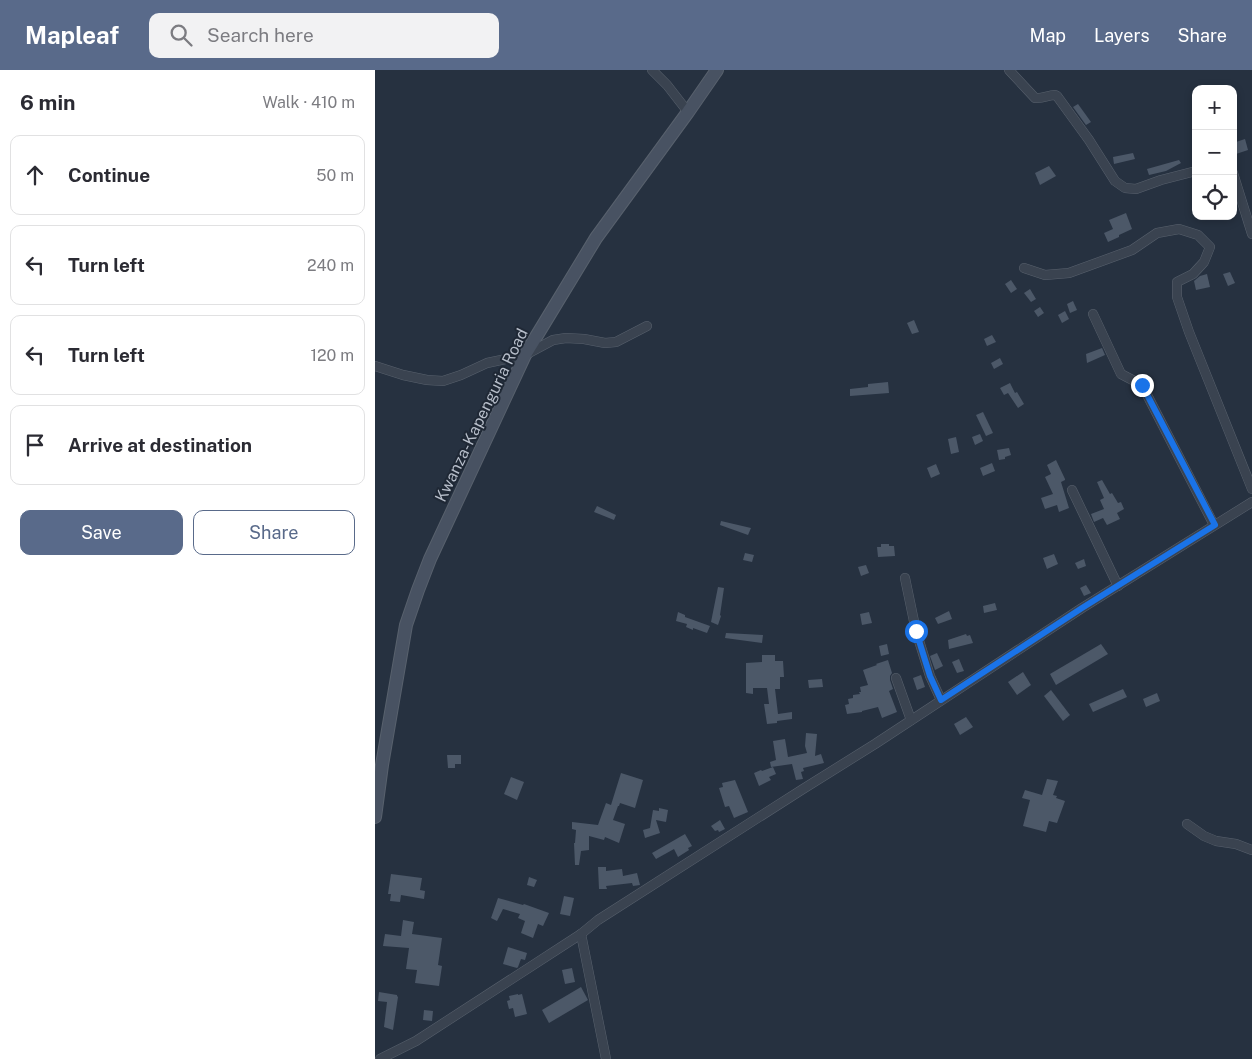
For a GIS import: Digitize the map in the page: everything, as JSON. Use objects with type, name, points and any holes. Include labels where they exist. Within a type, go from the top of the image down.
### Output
[{"type":"street","points":[[652,70],[667,85],[688,112]]},
{"type":"street","name":"Kwanza-Kapenguria Road","points":[[375,817],[379,765],[406,625],[430,560],[525,355],[596,238],[717,70]]},
{"type":"street","points":[[1009,70],[1035,98],[1039,99],[1050,95],[1057,96],[1089,140],[1115,181],[1125,188],[1136,189],[1192,172]]},
{"type":"street","points":[[1234,175],[1252,234]]},
{"type":"street","points":[[1024,268],[1045,275],[1069,273],[1132,250],[1157,234],[1179,229],[1198,235],[1210,247],[1205,262],[1193,274],[1177,282],[1177,297],[1189,332],[1252,489]]},
{"type":"street","points":[[1093,314],[1121,374],[1142,385],[1215,525]]},
{"type":"street","points":[[375,366],[403,375],[443,381],[487,363],[525,355],[553,340],[566,338],[605,343],[616,342],[647,326]]},
{"type":"street","points":[[1073,490],[1118,586]]},
{"type":"street","points":[[380,1059],[416,1041],[581,934],[598,920],[1252,502]]},
{"type":"street","points":[[905,578],[916,631],[930,676],[941,700]]},
{"type":"street","points":[[897,678],[911,720]]},
{"type":"street","points":[[1187,824],[1204,836],[1216,841],[1236,844],[1252,850]]},
{"type":"street","points":[[581,934],[606,1059]]},
{"type":"building","points":[[1078,104],[1091,122],[1086,125],[1073,107]]},
{"type":"building","points":[[1245,139],[1248,150],[1237,154],[1237,142]]},
{"type":"building","points":[[1133,153],[1135,159],[1114,164],[1113,157]]},
{"type":"building","points":[[1179,160],[1181,163],[1166,171],[1149,175],[1147,169]]},
{"type":"building","points":[[1049,166],[1056,176],[1040,185],[1035,173]]},
{"type":"building","points":[[1126,213],[1132,229],[1108,242],[1104,233],[1113,229],[1109,220]]},
{"type":"building","points":[[1230,272],[1235,283],[1228,286],[1223,274]]},
{"type":"building","points":[[1207,274],[1210,287],[1196,290],[1194,281],[1200,276]]},
{"type":"building","points":[[1011,280],[1017,289],[1011,293],[1005,284]]},
{"type":"building","points":[[1030,289],[1036,299],[1031,302],[1024,293]]},
{"type":"building","points":[[1073,301],[1077,310],[1070,313],[1067,304]]},
{"type":"building","points":[[1040,307],[1044,313],[1038,317],[1034,311]]},
{"type":"building","points":[[1065,311],[1069,319],[1062,323],[1058,315]]},
{"type":"building","points":[[914,320],[919,332],[912,334],[907,323]]},
{"type":"building","points":[[992,335],[996,342],[987,346],[984,339]]},
{"type":"building","points":[[1102,348],[1105,355],[1087,363],[1086,354]]},
{"type":"building","points":[[1000,358],[1003,364],[994,369],[991,363]]},
{"type":"building","points":[[888,382],[889,393],[850,396],[850,389],[868,387],[868,384]]},
{"type":"building","points":[[1010,383],[1024,404],[1018,408],[1008,393],[1004,395],[1000,388]]},
{"type":"building","points":[[983,412],[993,433],[986,436],[976,415]]},
{"type":"building","points":[[980,434],[983,441],[975,445],[972,437]]},
{"type":"building","points":[[956,437],[959,452],[951,454],[948,439]]},
{"type":"building","points":[[1009,448],[1011,455],[999,460],[997,450]]},
{"type":"building","points":[[1056,460],[1065,479],[1061,482],[1069,508],[1059,512],[1057,505],[1045,509],[1041,498],[1053,494],[1045,477],[1051,474],[1047,465]]},
{"type":"building","points":[[992,463],[995,471],[983,476],[980,468]]},
{"type":"building","points":[[936,464],[940,474],[931,478],[927,468]]},
{"type":"building","points":[[1102,480],[1110,494],[1112,493],[1118,503],[1121,502],[1124,509],[1117,513],[1120,519],[1107,525],[1103,518],[1094,522],[1091,514],[1104,509],[1100,500],[1104,498],[1097,482]]},
{"type":"building","points":[[597,506],[616,515],[614,520],[594,512]]},
{"type":"building","points":[[721,521],[751,528],[748,535],[720,525]]},
{"type":"building","points":[[881,544],[894,546],[895,556],[878,557],[877,547],[881,547]]},
{"type":"building","points":[[745,553],[754,555],[752,562],[743,560]]},
{"type":"building","points":[[1054,554],[1058,564],[1047,569],[1043,558]]},
{"type":"building","points":[[1084,559],[1086,566],[1078,569],[1075,563]]},
{"type":"building","points":[[866,565],[869,573],[861,576],[858,567]]},
{"type":"building","points":[[1086,585],[1091,593],[1084,596],[1080,588]]},
{"type":"building","points":[[718,587],[724,588],[721,616],[718,625],[711,622]]},
{"type":"building","points":[[995,603],[997,610],[984,613],[983,606]]},
{"type":"building","points":[[949,611],[952,619],[938,624],[935,618]]},
{"type":"building","points":[[678,612],[685,615],[685,617],[710,626],[707,633],[693,628],[693,630],[686,627],[687,624],[676,621]]},
{"type":"building","points":[[869,612],[872,623],[862,625],[860,614]]},
{"type":"building","points":[[726,633],[763,635],[762,643],[725,638]]},
{"type":"building","points":[[966,634],[967,636],[970,635],[973,643],[949,649],[948,640]]},
{"type":"building","points":[[887,644],[889,654],[881,656],[879,646]]},
{"type":"building","points":[[1101,644],[1108,654],[1056,685],[1050,674]]},
{"type":"building","points":[[937,653],[943,666],[935,670],[930,656]]},
{"type":"building","points":[[762,655],[775,655],[775,661],[783,661],[784,677],[780,677],[780,689],[775,689],[778,714],[792,712],[792,719],[767,724],[764,704],[769,704],[767,688],[753,688],[753,694],[746,693],[746,663],[762,662]]},
{"type":"building","points":[[959,659],[964,671],[957,673],[952,662]]},
{"type":"building","points":[[888,660],[892,673],[890,680],[893,689],[889,691],[897,712],[882,718],[878,707],[847,714],[845,705],[849,704],[848,699],[853,698],[853,695],[860,694],[860,687],[868,685],[863,670]]},
{"type":"building","points":[[1023,672],[1031,685],[1017,695],[1008,682]]},
{"type":"building","points":[[921,675],[925,687],[917,690],[913,678]]},
{"type":"building","points":[[822,679],[823,687],[809,688],[808,680]]},
{"type":"building","points":[[1123,689],[1127,697],[1093,712],[1089,704]]},
{"type":"building","points":[[1051,690],[1070,715],[1063,721],[1044,696]]},
{"type":"building","points":[[1157,693],[1160,701],[1146,707],[1143,699]]},
{"type":"building","points":[[966,717],[973,727],[960,735],[954,724]]},
{"type":"building","points":[[806,733],[817,734],[815,756],[821,754],[824,763],[803,768],[804,771],[801,772],[803,779],[796,780],[792,764],[771,767],[770,762],[776,760],[773,741],[785,739],[788,757],[807,753],[805,746]]},
{"type":"building","points":[[447,755],[461,755],[461,764],[455,764],[455,768],[448,768]]},
{"type":"building","points":[[773,767],[776,774],[769,777],[771,780],[759,786],[754,773]]},
{"type":"building","points":[[621,773],[643,780],[635,808],[620,803],[618,806],[613,820],[625,824],[619,843],[605,837],[604,840],[589,836],[589,850],[581,851],[579,865],[575,865],[574,843],[576,830],[572,829],[572,822],[598,825],[606,803],[611,805]]},
{"type":"building","points":[[511,777],[524,782],[517,800],[504,794]]},
{"type":"building","points":[[1047,779],[1058,781],[1053,795],[1065,801],[1057,823],[1049,821],[1046,832],[1023,826],[1030,800],[1022,798],[1025,790],[1042,795]]},
{"type":"building","points":[[735,780],[748,812],[734,818],[729,806],[725,807],[719,788],[723,787],[722,783]]},
{"type":"building","points":[[659,808],[668,810],[666,822],[656,820],[660,833],[645,838],[643,830],[650,828],[653,810],[659,811]]},
{"type":"building","points":[[720,820],[725,829],[719,832],[718,830],[715,831],[711,826]]},
{"type":"building","points":[[685,834],[692,846],[688,848],[689,850],[678,857],[674,849],[656,859],[652,853]]},
{"type":"building","points":[[598,867],[606,867],[606,871],[622,869],[623,876],[637,873],[640,885],[633,886],[632,883],[606,886],[607,889],[599,889]]},
{"type":"building","points":[[391,874],[422,878],[420,890],[425,891],[424,899],[401,895],[400,902],[390,901],[391,894],[388,894]]},
{"type":"building","points":[[529,877],[537,880],[534,887],[527,885]]},
{"type":"building","points":[[564,896],[574,898],[570,916],[560,914]]},
{"type":"building","points":[[498,898],[524,904],[549,913],[543,926],[538,924],[533,938],[521,933],[525,921],[518,918],[520,914],[503,909],[497,921],[491,918]]},
{"type":"building","points":[[403,920],[414,922],[412,934],[442,938],[438,965],[442,966],[439,986],[415,983],[417,970],[406,969],[409,948],[383,946],[385,934],[401,936]]},
{"type":"building","points":[[508,947],[527,953],[525,960],[521,959],[517,968],[503,964]]},
{"type":"building","points":[[572,968],[575,982],[565,984],[562,970]]},
{"type":"building","points":[[581,987],[588,1000],[549,1023],[542,1010]]},
{"type":"building","points":[[379,992],[397,995],[398,997],[393,1030],[384,1027],[387,1002],[378,1001]]},
{"type":"building","points":[[522,994],[527,1014],[515,1017],[513,1008],[509,1009],[507,1001],[510,1000],[509,996]]},
{"type":"building","points":[[424,1010],[433,1011],[432,1021],[423,1020]]},
{"type":"route","points":[[916,631],[930,676],[941,700],[1082,608],[1215,525],[1142,385]]}]
